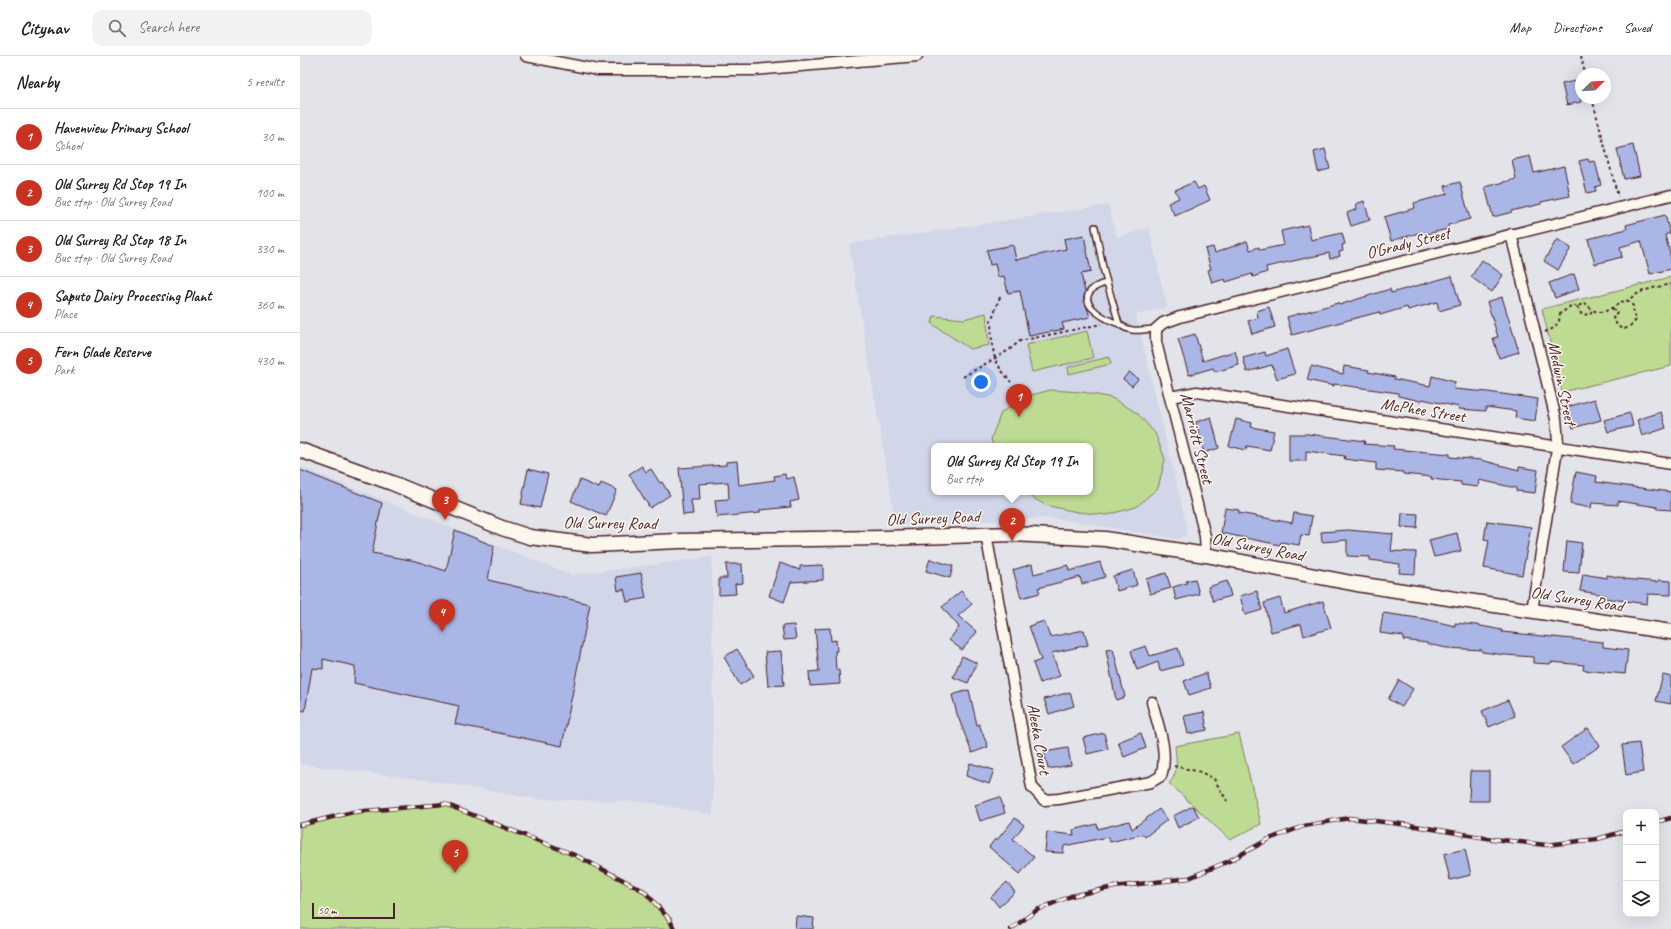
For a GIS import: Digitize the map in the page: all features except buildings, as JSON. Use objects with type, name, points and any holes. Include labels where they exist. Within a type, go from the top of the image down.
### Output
[{"type":"main road","name":"Old Surrey Road","points":[[300,450],[392,483],[502,528],[530,537],[592,545],[986,534],[1057,535],[1105,539],[1206,555],[1357,584],[1671,632]]},
{"type":"street","points":[[526,56],[598,70],[754,70],[917,56]]},
{"type":"street","name":"O'Grady Street","points":[[1156,330],[1163,323],[1180,316],[1671,195]]},
{"type":"street","name":"Medwin Street","points":[[1511,234],[1556,419],[1558,446],[1532,610]]},
{"type":"street","name":"Marriott Street","points":[[1156,330],[1156,342],[1205,536],[1206,555]]},
{"type":"street","name":"McPhee Street","points":[[1170,397],[1197,392],[1671,464]]},
{"type":"street","name":"Aleeka Court","points":[[986,534],[1032,787],[1044,800],[1059,799],[1151,782],[1161,776],[1165,765]]},
{"type":"street","points":[[1152,702],[1164,747],[1165,765]]},
{"type":"lane","points":[[1095,227],[1107,283],[1119,324]]},
{"type":"lane","points":[[1107,283],[1099,284],[1093,287],[1089,293],[1088,300],[1092,308],[1126,329],[1133,331],[1156,330]]},
{"type":"path","points":[[1581,56],[1584,68]]},
{"type":"path","points":[[1594,104],[1621,207]]},
{"type":"path","points":[[1577,307],[1584,303],[1589,305],[1592,310],[1599,312],[1612,309],[1625,300],[1628,301],[1634,294],[1644,290],[1671,284]]},
{"type":"path","points":[[1000,297],[991,322],[992,344],[1001,370],[1011,382]]},
{"type":"path","points":[[1612,309],[1616,310],[1617,312],[1613,318],[1619,328],[1629,328],[1637,319],[1634,316],[1633,306],[1628,301]]},
{"type":"path","points":[[1535,336],[1554,328],[1559,321],[1560,314],[1572,305],[1577,307],[1582,315],[1590,314],[1592,310]]},
{"type":"path","points":[[963,377],[996,359],[1020,341],[1112,321]]},
{"type":"path","points":[[1165,765],[1201,772],[1214,779],[1227,801]]},
{"type":"shaded area","points":[[1108,205],[1117,237],[1149,228],[1167,307],[1136,315],[1187,527],[1186,535],[1178,539],[1052,518],[896,525],[849,244]]},
{"type":"shaded area","points":[[300,467],[571,575],[712,557],[713,815],[648,802],[537,799],[433,781],[300,764]]},
{"type":"green space","points":[[1671,277],[1671,366],[1562,392],[1542,309]]},
{"type":"green space","points":[[986,313],[989,345],[970,349],[932,324],[934,316],[964,319]]},
{"type":"green space","points":[[1087,331],[1093,358],[1032,372],[1026,345]]},
{"type":"green space","points":[[1109,357],[1111,364],[1069,374],[1068,367]]},
{"type":"green space","points":[[1050,390],[1082,392],[1112,398],[1137,413],[1155,433],[1165,459],[1158,488],[1136,507],[1107,515],[1077,512],[1045,505],[1028,495],[1093,495],[1093,443],[992,443],[991,439],[1001,413],[1021,398]]},
{"type":"green space","points":[[1239,734],[1261,824],[1230,840],[1169,783],[1176,771],[1175,746]]},
{"type":"green space","points":[[445,804],[578,856],[644,891],[672,923],[674,929],[300,929],[300,825],[353,812]]},
{"type":"railway","points":[[300,825],[353,812],[445,804],[577,856],[644,891],[670,920],[674,929]]},
{"type":"railway","points":[[1011,929],[1037,910],[1071,896],[1114,887],[1189,878],[1229,861],[1269,839],[1304,826],[1349,818],[1409,825],[1493,839],[1546,845],[1597,839],[1623,832]]},
{"type":"railway","points":[[1659,821],[1671,818]]},
{"type":"place","name":"Havenview Primary School","points":[[1019,417]]},
{"type":"place","name":"Old Surrey Rd Stop 18 In","points":[[445,520]]},
{"type":"place","name":"Old Surrey Rd Stop 19 In","points":[[1012,541]]},
{"type":"place","name":"Saputo Dairy Processing Plant","points":[[442,632]]},
{"type":"place","name":"Fern Glade Reserve","points":[[455,873]]}]
